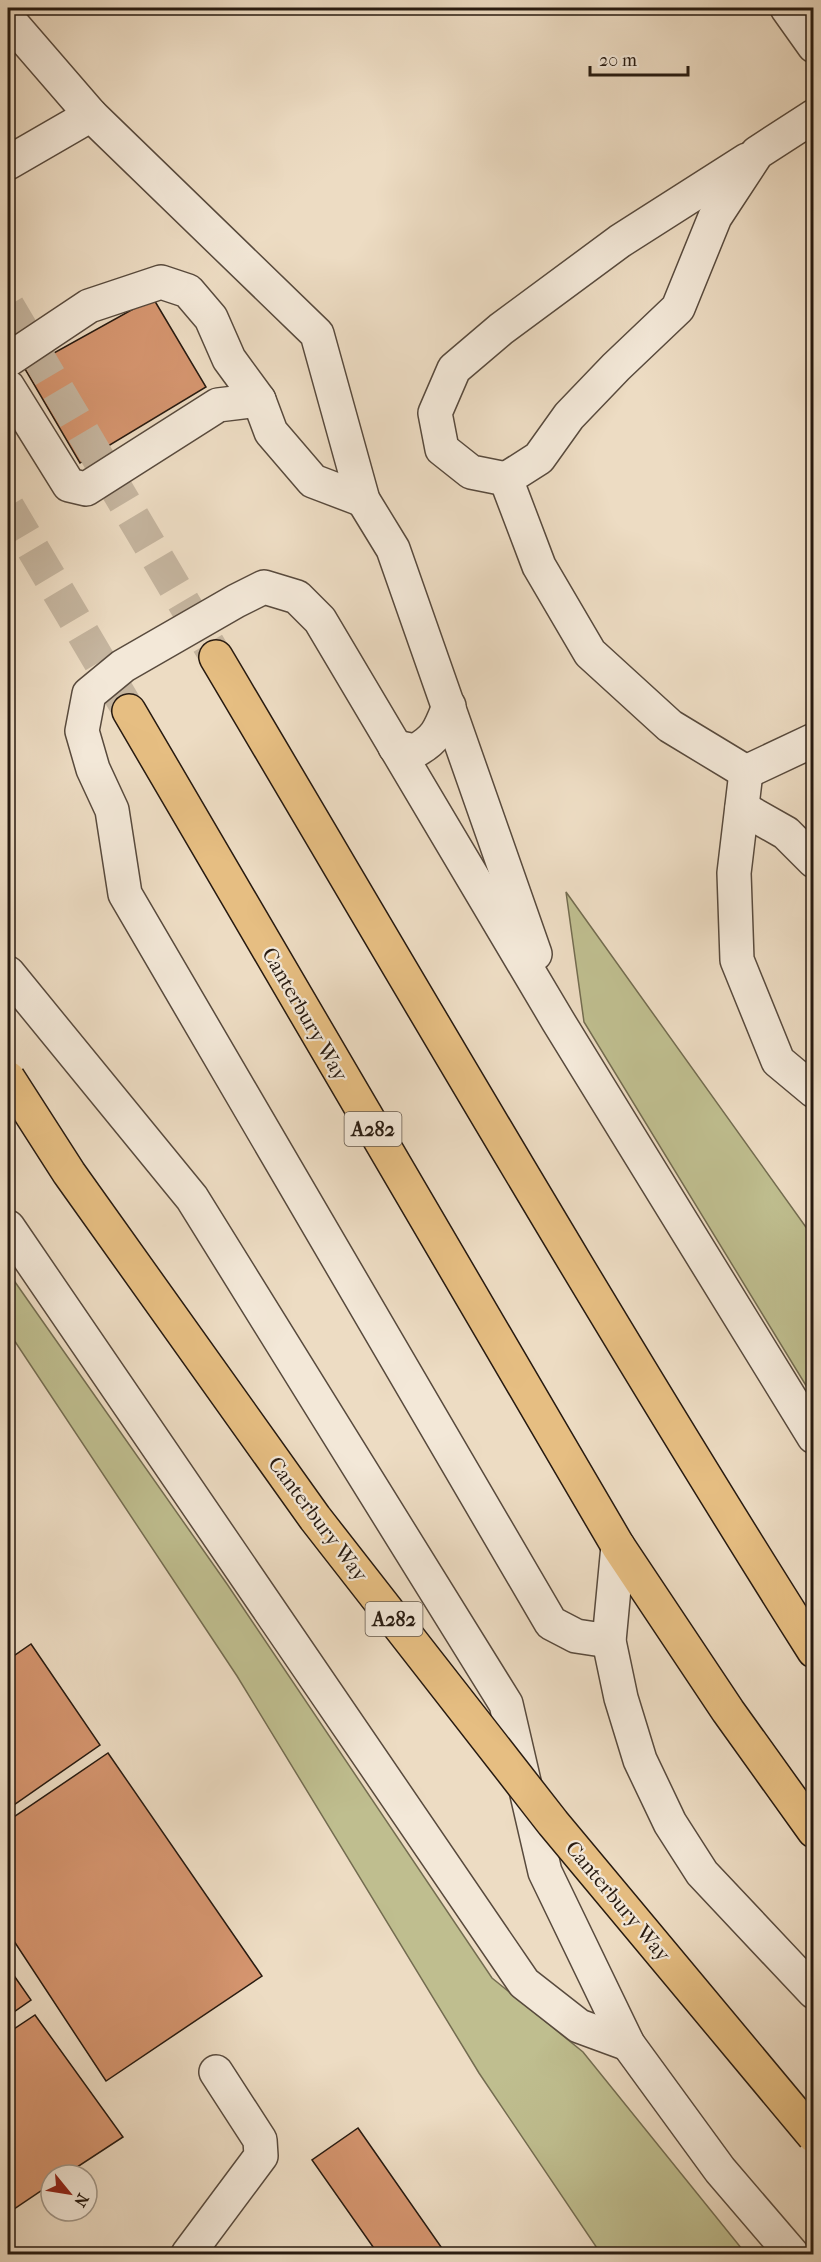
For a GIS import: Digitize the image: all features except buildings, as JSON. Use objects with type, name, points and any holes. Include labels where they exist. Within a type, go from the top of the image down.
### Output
[{"type":"highway","points":[[216,657],[643,1377],[813,1651]]},
{"type":"highway","name":"Canterbury Way","points":[[129,711],[618,1546],[728,1711],[813,1830]]},
{"type":"highway","name":"Canterbury Way","points":[[8,1078],[69,1173],[315,1518],[553,1823],[813,2136]]},
{"type":"lane","points":[[787,8],[813,46]]},
{"type":"lane","points":[[8,19],[91,115],[317,334],[363,500],[393,549],[558,1020]]},
{"type":"lane","points":[[8,162],[91,115]]},
{"type":"lane","points":[[757,153],[716,218],[678,308],[569,416],[539,458],[506,479],[471,472],[442,449],[435,413],[454,369],[501,329],[620,241],[813,116]]},
{"type":"lane","points":[[8,360],[89,306],[161,282],[188,291],[211,318],[230,359],[259,400],[271,432],[313,481],[363,500]]},
{"type":"lane","points":[[8,387],[69,486],[86,489],[218,405],[259,400]]},
{"type":"lane","points":[[506,479],[539,566],[590,653],[670,726],[747,772]]},
{"type":"lane","points":[[609,1641],[576,1636],[551,1623],[125,894],[112,810],[93,769],[82,731],[89,694],[123,666],[264,587],[297,597],[320,620],[558,1020],[813,1437]]},
{"type":"lane","points":[[395,747],[415,751],[431,743],[448,706]]},
{"type":"lane","points":[[747,772],[813,740]]},
{"type":"lane","points":[[747,772],[734,873],[737,960],[778,1061],[813,1090]]},
{"type":"lane","points":[[742,808],[786,833],[813,861]]},
{"type":"lane","points":[[8,973],[192,1198],[506,1704],[544,1872],[628,2044],[720,2170],[792,2254]]},
{"type":"lane","points":[[8,1227],[524,1983],[579,2026],[628,2044]]},
{"type":"lane","points":[[618,1546],[609,1641],[621,1698],[640,1760],[670,1823],[702,1873],[813,1992]]},
{"type":"lane","points":[[188,2254],[261,2156],[260,2140],[216,2072]]},
{"type":"shaded area","points":[[566,892],[813,1237],[813,1397],[584,1022]]},
{"type":"shaded area","points":[[8,1272],[227,1584],[492,1978],[583,2052],[746,2254],[601,2254],[479,2073],[237,1676],[8,1331]]},
{"type":"tunnel","points":[[8,306],[216,657]]},
{"type":"tunnel","points":[[8,507],[129,711]]}]
